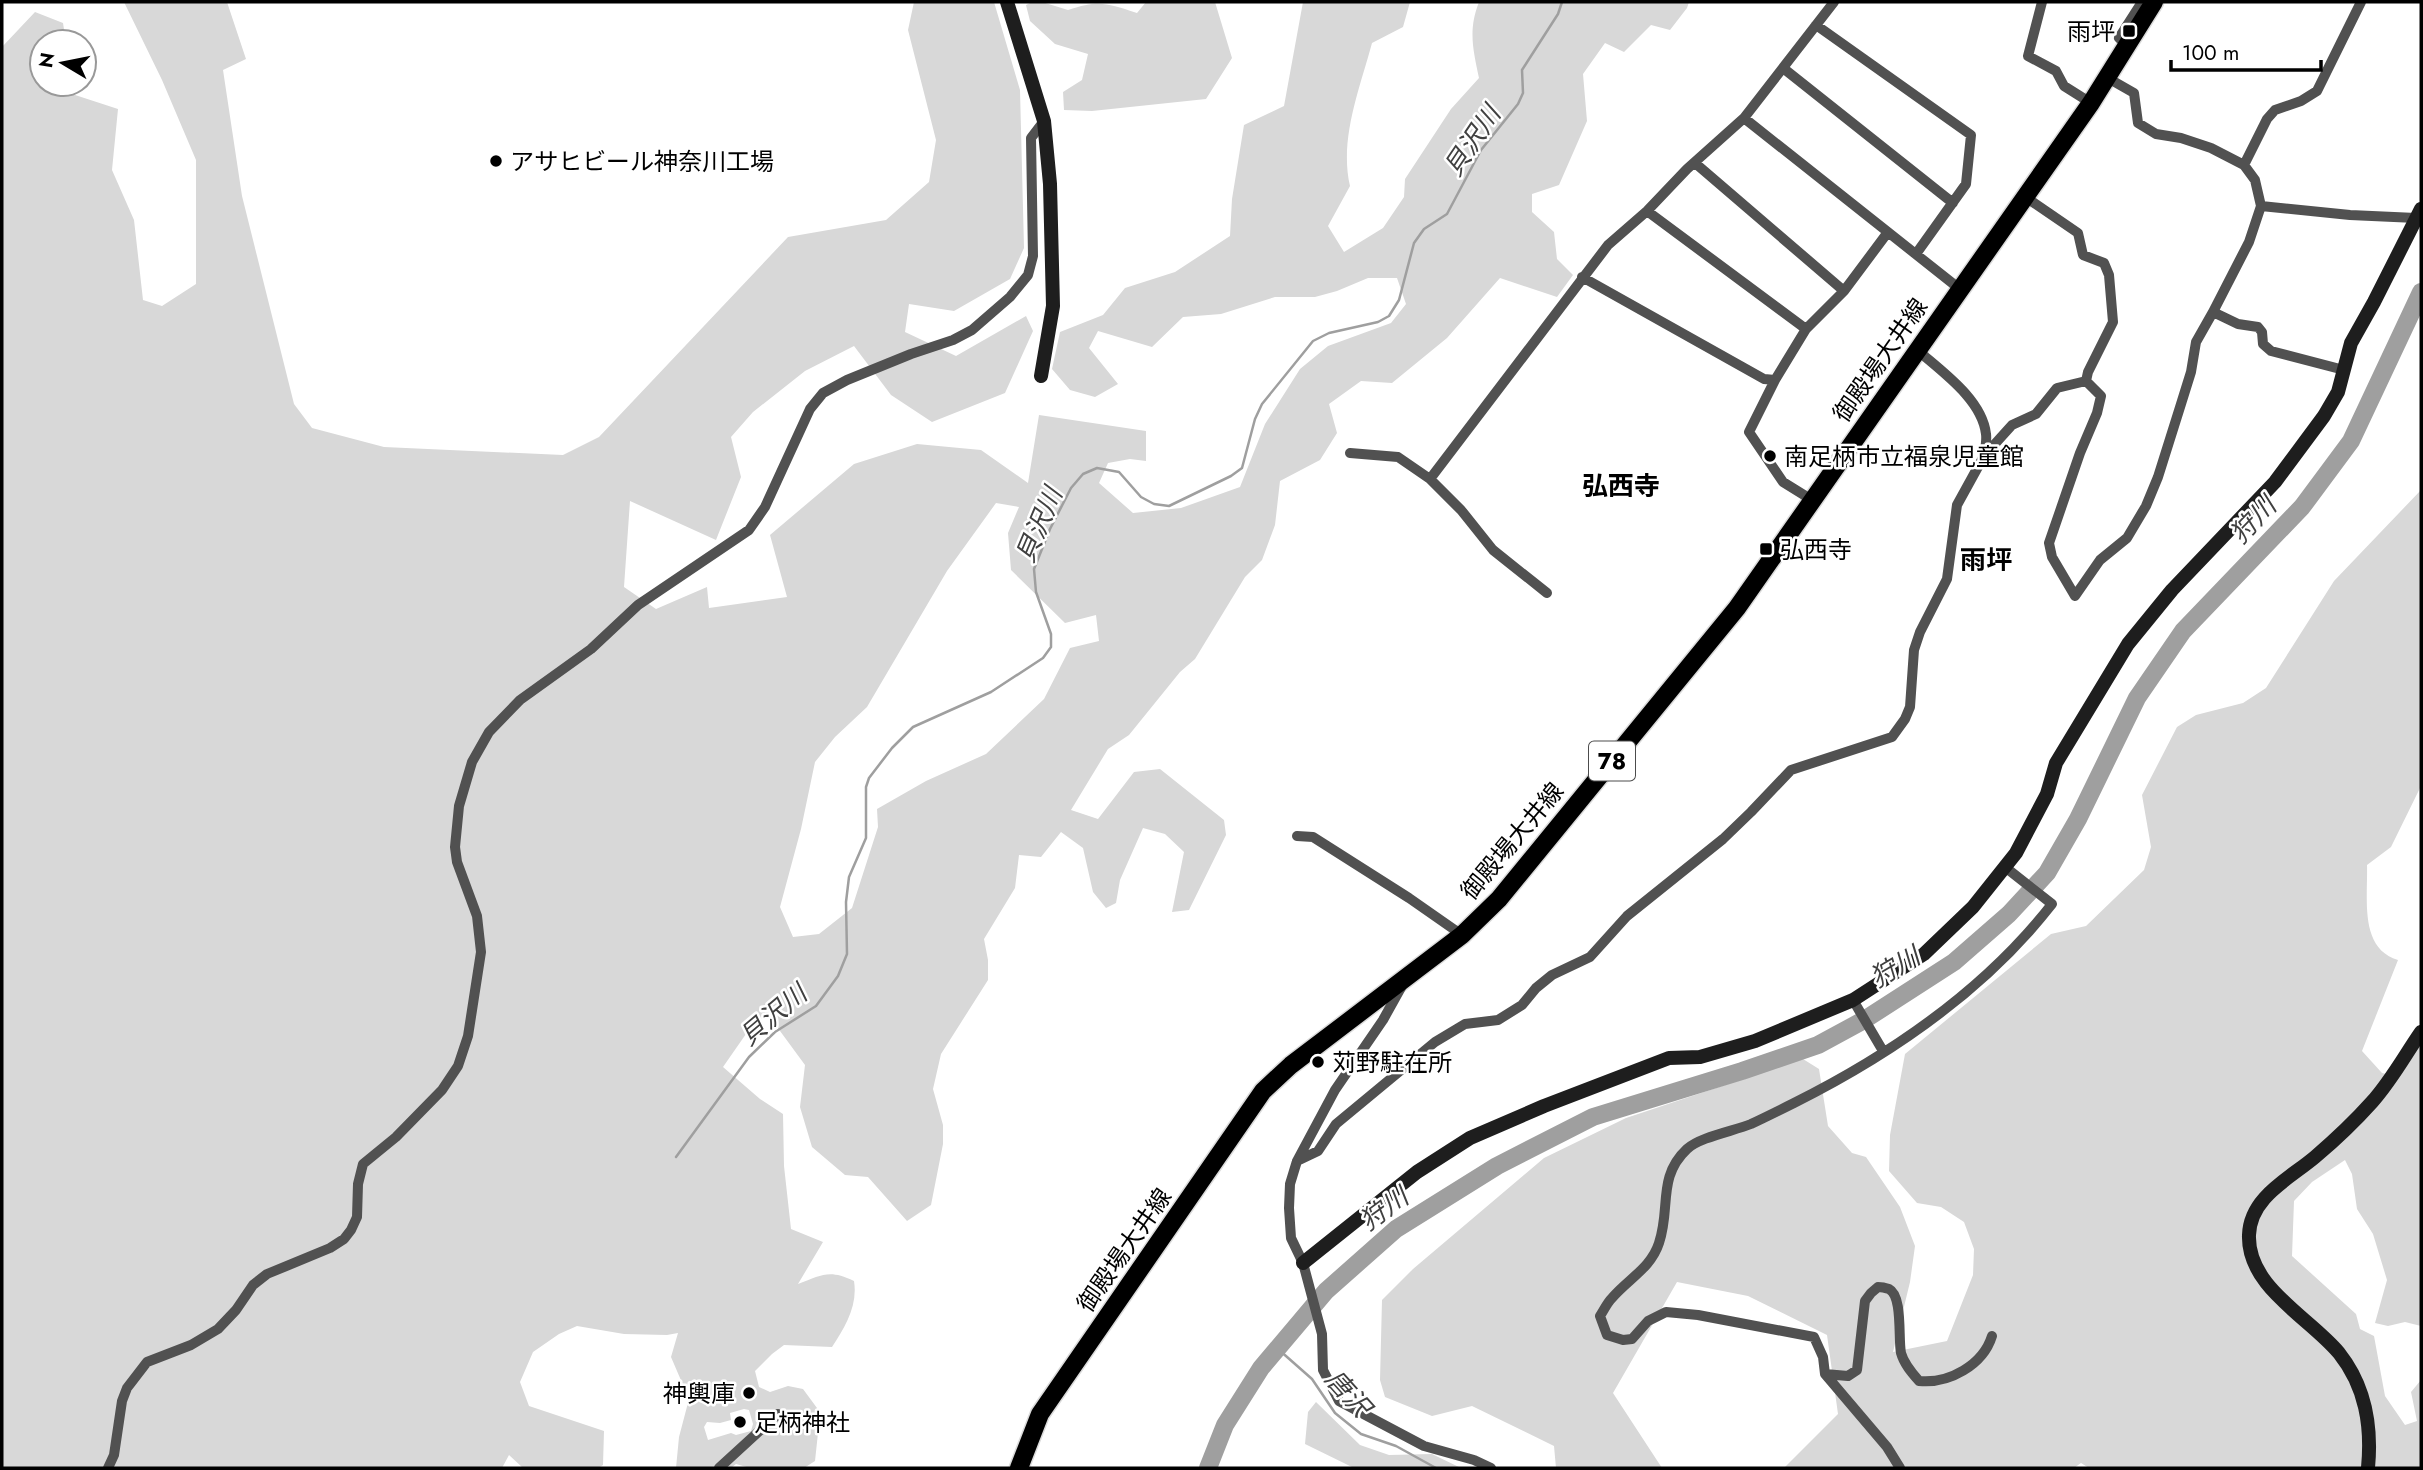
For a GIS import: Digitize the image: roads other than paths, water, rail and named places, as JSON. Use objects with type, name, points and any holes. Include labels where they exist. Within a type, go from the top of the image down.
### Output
[{"type":"main road","name":"御殿場大井線","points":[[1020,1468],[1040,1414],[1263,1091],[1291,1065],[1462,936],[1499,899],[1737,608],[2091,103],[2154,2]]},
{"type":"street","points":[[1007,2],[1044,121],[1050,184],[1053,306],[1041,376]]},
{"type":"street","points":[[1430,479],[1608,245],[1744,118],[1835,2]]},
{"type":"street","points":[[2042,2],[2028,55],[2056,71],[2064,86],[2091,103]]},
{"type":"street","points":[[2127,45],[2119,38],[2142,2]]},
{"type":"street","points":[[2244,164],[2267,119],[2275,110],[2301,101],[2317,91],[2361,2]]},
{"type":"street","points":[[1816,25],[1970,135],[1966,184],[1916,254]]},
{"type":"street","points":[[1783,68],[1953,203]]},
{"type":"street","points":[[2086,381],[2101,396],[2049,543],[2052,557],[2074,596],[2100,560],[2127,538],[2146,506],[2182,404],[2196,342],[2249,242],[2260,206],[2255,180],[2244,164],[2211,148],[2181,138],[2155,134],[2138,123],[2134,93],[2106,77]]},
{"type":"street","points":[[1744,118],[1961,290]]},
{"type":"street","points":[[108,1468],[114,1455],[122,1401],[127,1388],[147,1362],[191,1345],[218,1329],[236,1310],[253,1285],[267,1274],[330,1248],[344,1239],[357,1217],[358,1184],[363,1164],[396,1137],[442,1090],[458,1066],[468,1036],[481,953],[477,916],[454,847],[459,806],[472,762],[489,732],[520,700],[591,649],[638,605],[748,530],[765,507],[810,408],[823,393],[847,380],[953,340],[972,330],[1010,297],[1028,275],[1033,256],[1031,138],[1044,121]]},
{"type":"street","points":[[1695,163],[1844,291]]},
{"type":"street","points":[[2024,196],[2078,233],[2083,255],[2104,263],[2109,275],[2113,322],[2086,381]]},
{"type":"street","points":[[1304,1267],[1417,1172],[1470,1138],[1544,1106],[1669,1059],[1700,1057],[1755,1041],[1853,1000],[1924,954],[2009,871],[2047,794],[2056,763],[2128,644],[2172,590],[2275,482],[2324,416],[2338,393],[2351,343],[2419,213],[2350,215],[2260,206]]},
{"type":"street","points":[[1647,211],[1806,329]]},
{"type":"street","points":[[1812,500],[1783,482],[1749,432],[1775,380],[1806,329],[1844,291],[1888,232]]},
{"type":"street","points":[[1582,277],[1764,379],[1775,380]]},
{"type":"street","points":[[2213,312],[2238,324],[2258,327],[2262,332],[2263,344],[2271,351],[2344,370]]},
{"type":"street","points":[[1916,349],[1965,395],[1981,415],[1987,436],[1984,456]]},
{"type":"street","points":[[1297,1161],[1318,1152],[1336,1124],[1435,1042],[1465,1024],[1498,1020],[1522,1005],[1536,988],[1552,975],[1590,957],[1627,916],[1723,839],[1791,770],[1892,737],[1910,707],[1914,650],[1920,632],[1947,579],[1957,505],[1984,456],[2012,425],[2036,414],[2057,388],[2086,381]]},
{"type":"street","points":[[1350,453],[1398,457],[1430,479],[1461,510],[1493,550],[1547,593]]},
{"type":"street","points":[[1297,836],[1313,837],[1409,898],[1462,936]]},
{"type":"street","points":[[1900,1468],[1887,1447],[1825,1374],[1823,1357],[1814,1337],[1666,1312],[1648,1321],[1632,1339],[1623,1340],[1607,1335],[1600,1316],[1612,1297],[1640,1272],[1654,1255],[1660,1240],[1667,1183],[1676,1160],[1690,1146],[1750,1124],[1812,1094],[1927,1025],[1990,973],[2032,930],[2052,904],[2009,871]]},
{"type":"street","points":[[1406,979],[1383,1020],[1335,1090],[1297,1161],[1290,1185],[1291,1238],[1304,1267],[1322,1334],[1323,1370],[1339,1401],[1424,1446],[1474,1460],[1491,1468]]},
{"type":"street","points":[[1853,1000],[1883,1051]]},
{"type":"street","points":[[2368,1468],[2368,1414],[2353,1374],[2338,1353],[2264,1281],[2252,1263],[2248,1244],[2249,1229],[2252,1215],[2260,1202],[2321,1152],[2373,1101],[2421,1032]]},
{"type":"street","points":[[1825,1374],[1848,1376],[1857,1370],[1866,1301],[1878,1287],[1894,1293],[1898,1306],[1902,1354],[1909,1370],[1919,1381],[1940,1381],[1964,1370],[1981,1359],[1988,1350],[1992,1336]]},
{"type":"street","points":[[719,1468],[778,1414]]},
{"type":"waterway","name":"貝沢川","points":[[676,1157],[749,1057],[775,1032],[816,1006],[838,976],[847,954],[846,902],[849,877],[866,838],[866,787],[869,778],[892,748],[913,727],[991,692],[1043,658],[1051,647],[1051,634],[1036,592],[1034,569],[1071,488],[1083,474],[1097,468],[1119,472],[1141,497],[1154,504],[1169,506],[1242,468],[1255,419],[1262,404],[1313,341],[1329,333],[1378,322],[1389,316],[1399,300],[1414,243],[1424,229],[1447,214],[1481,150],[1518,104],[1523,93],[1522,70],[1558,14],[1562,2]]},
{"type":"waterway","name":"狩川","points":[[1208,1468],[1225,1425],[1261,1368],[1326,1291],[1396,1229],[1497,1166],[1593,1117],[1818,1045],[1864,1020],[1954,962],[2009,914],[2047,873],[2078,819],[2137,698],[2183,631],[2302,507],[2351,441],[2421,292]]},
{"type":"waterway","name":"唐沢","points":[[1278,1349],[1312,1379],[1335,1413],[1361,1434],[1396,1446],[1436,1468]]},
{"type":"place","name":"雨坪","points":[[2129,31]]},
{"type":"place","name":"アサヒビール神奈川工場","points":[[496,161]]},
{"type":"place","name":"南足柄市立福泉児童館","points":[[1770,456]]},
{"type":"place","name":"弘西寺","points":[[1766,549]]},
{"type":"place","name":"苅野駐在所","points":[[1318,1062]]},
{"type":"place","name":"神輿庫","points":[[749,1393]]},
{"type":"place","name":"足柄神社","points":[[740,1422]]},
{"type":"district","name":"弘西寺","points":[[1621,486]]},
{"type":"district","name":"雨坪","points":[[1986,560]]}]
